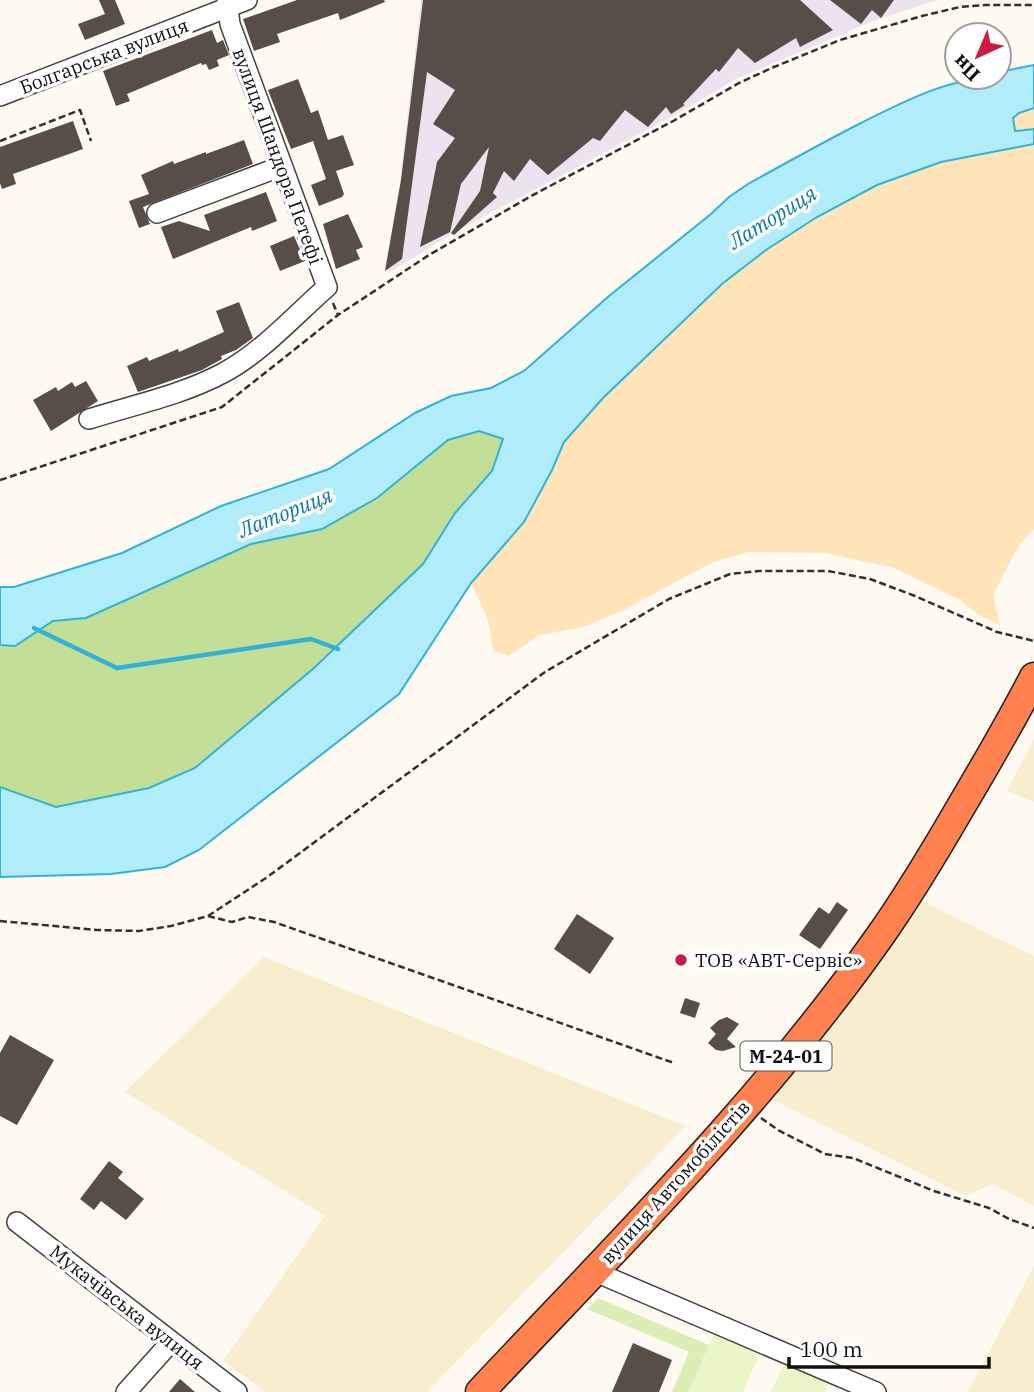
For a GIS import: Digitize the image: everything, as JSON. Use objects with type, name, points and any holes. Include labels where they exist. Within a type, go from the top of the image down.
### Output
[{"type":"highway","name":"вулиця Автомобілістів","points":[[480,1392],[743,1108],[814,1023],[880,936],[930,860],[999,743],[1034,677]]},
{"type":"street","name":"Болгарська вулиця","points":[[0,96],[227,4],[247,0]]},
{"type":"street","name":"вулиця Шандора Петефі","points":[[89,419],[196,385],[223,373],[248,357],[327,286],[230,24],[227,4]]},
{"type":"street","points":[[157,213],[282,166]]},
{"type":"street","name":"Мукачівська вулиця","points":[[17,1222],[237,1392]]},
{"type":"street","points":[[593,1271],[876,1392]]},
{"type":"street","points":[[126,1392],[171,1342]]},
{"type":"path","points":[[0,480],[222,407],[338,315],[429,255],[738,83],[841,40],[922,16],[960,7],[1034,5]]},
{"type":"path","points":[[0,142],[80,110],[91,141]]},
{"type":"path","points":[[0,921],[139,931],[208,916],[266,878],[545,672],[669,599],[730,574],[828,570],[870,579],[997,632],[1034,641]]},
{"type":"path","points":[[208,916],[232,922],[248,917],[274,922],[674,1063]]},
{"type":"path","points":[[743,1108],[825,1154],[853,1158],[934,1191],[989,1208],[1021,1225],[1034,1228]]},
{"type":"shaded area","points":[[421,0],[937,0],[871,22],[736,79],[675,115],[459,230],[388,273],[386,263],[400,181]]},
{"type":"shaded area","points":[[1034,739],[1034,802],[1007,791]]},
{"type":"shaded area","points":[[918,899],[1034,956],[1034,1206],[992,1184],[966,1196],[773,1100]]},
{"type":"shaded area","points":[[264,957],[686,1126],[427,1392],[266,1392],[223,1361],[325,1216],[125,1092]]},
{"type":"shaded area","points":[[1034,1266],[1034,1392],[968,1392]]},
{"type":"green space","points":[[479,431],[503,439],[492,471],[455,513],[423,564],[314,668],[195,768],[149,788],[55,807],[0,787],[0,645],[15,646],[53,621],[86,618],[251,544],[322,529],[377,498],[448,440]]},
{"type":"green space","points":[[598,1298],[709,1345],[689,1392],[672,1392],[689,1352],[587,1309]]},
{"type":"green space","points":[[715,1331],[761,1351],[743,1392],[689,1392]]},
{"type":"green space","points":[[785,1361],[830,1381],[825,1392],[771,1392]]},
{"type":"sand","points":[[1034,108],[1034,129],[1015,131],[1013,117]]},
{"type":"sand","points":[[1034,144],[1034,529],[1019,545],[993,595],[1000,625],[1028,639],[979,615],[960,600],[894,568],[826,553],[748,552],[711,563],[622,611],[583,627],[540,635],[509,656],[494,651],[487,617],[471,583],[552,470],[564,442],[603,398],[722,284],[766,250],[817,217],[878,185],[941,162]]},
{"type":"water","points":[[1034,65],[1034,108],[1013,118],[1015,131],[1034,129],[1034,144],[941,162],[877,185],[817,217],[766,250],[722,284],[603,398],[564,442],[524,522],[471,583],[399,694],[199,850],[165,867],[111,874],[0,877],[0,787],[56,807],[149,788],[195,768],[314,668],[423,564],[455,513],[492,471],[503,439],[479,431],[448,440],[377,498],[322,529],[251,544],[86,618],[53,621],[15,646],[0,645],[0,587],[14,587],[122,553],[221,506],[329,469],[415,413],[451,396],[491,388],[524,371],[609,296],[748,184],[857,125],[943,86],[943,91],[1013,91],[1013,69]]},
{"type":"building","points":[[99,0],[115,0],[125,24],[85,40],[78,24],[105,14]]},
{"type":"building","points":[[297,0],[385,2],[340,20],[338,13],[277,34],[280,42],[254,51],[243,19]]},
{"type":"building","points":[[423,0],[800,0],[833,30],[800,47],[796,38],[755,63],[738,48],[719,72],[716,69],[683,104],[685,105],[671,114],[666,107],[648,127],[625,110],[600,141],[593,138],[548,175],[530,159],[514,181],[504,171],[493,193],[497,197],[454,235],[451,233],[480,191],[489,147],[461,184],[450,232],[420,247],[437,162],[455,138],[433,124],[455,90],[427,72],[402,259],[385,271],[401,180]]},
{"type":"building","points":[[830,0],[894,0],[881,18],[872,10],[861,24]]},
{"type":"building","points":[[212,30],[217,43],[223,40],[229,55],[217,60],[219,66],[209,70],[206,64],[201,63],[127,94],[130,101],[116,106],[103,71]]},
{"type":"building","points":[[298,79],[311,113],[318,110],[328,140],[343,135],[354,165],[336,171],[344,194],[342,197],[319,206],[311,185],[326,179],[313,141],[291,149],[268,90]]},
{"type":"building","points":[[73,121],[83,149],[13,174],[16,184],[2,189],[0,147]]},
{"type":"building","points":[[244,140],[253,164],[143,207],[150,224],[139,228],[129,201],[149,194],[141,175],[173,161],[174,164]]},
{"type":"building","points":[[266,192],[277,221],[252,231],[251,227],[173,259],[161,227],[179,221],[210,231],[204,215]]},
{"type":"building","points":[[348,214],[363,247],[356,250],[360,259],[336,269],[323,224]]},
{"type":"building","points":[[294,236],[305,261],[280,271],[270,246]]},
{"type":"building","points":[[239,302],[253,338],[202,370],[138,392],[127,366],[147,357],[149,361],[178,349],[179,352],[224,332],[216,311]]},
{"type":"building","points":[[86,381],[98,401],[51,431],[33,400],[56,387],[58,391],[72,382],[75,387]]},
{"type":"building","points":[[837,902],[848,910],[820,949],[799,935],[819,907],[829,914]]},
{"type":"building","points":[[577,914],[614,938],[590,974],[554,949]]},
{"type":"building","points":[[685,998],[700,1003],[695,1018],[680,1013]]},
{"type":"building","points":[[727,1017],[739,1024],[727,1039],[736,1047],[716,1050],[708,1043],[716,1034],[710,1028]]},
{"type":"building","points":[[10,1035],[54,1060],[17,1125],[0,1116],[0,1053]]},
{"type":"building","points":[[109,1161],[123,1172],[118,1178],[144,1199],[126,1220],[101,1201],[94,1210],[80,1199]]},
{"type":"building","points":[[633,1343],[672,1360],[659,1392],[612,1392]]},
{"type":"building","points":[[180,1379],[195,1392],[169,1392]]},
{"type":"waterway","name":"Латориця","points":[[34,628],[117,668],[311,639],[338,649]]},
{"type":"place","name":"ТОВ «АВТ-Сервіс»","points":[[681,960]]}]
